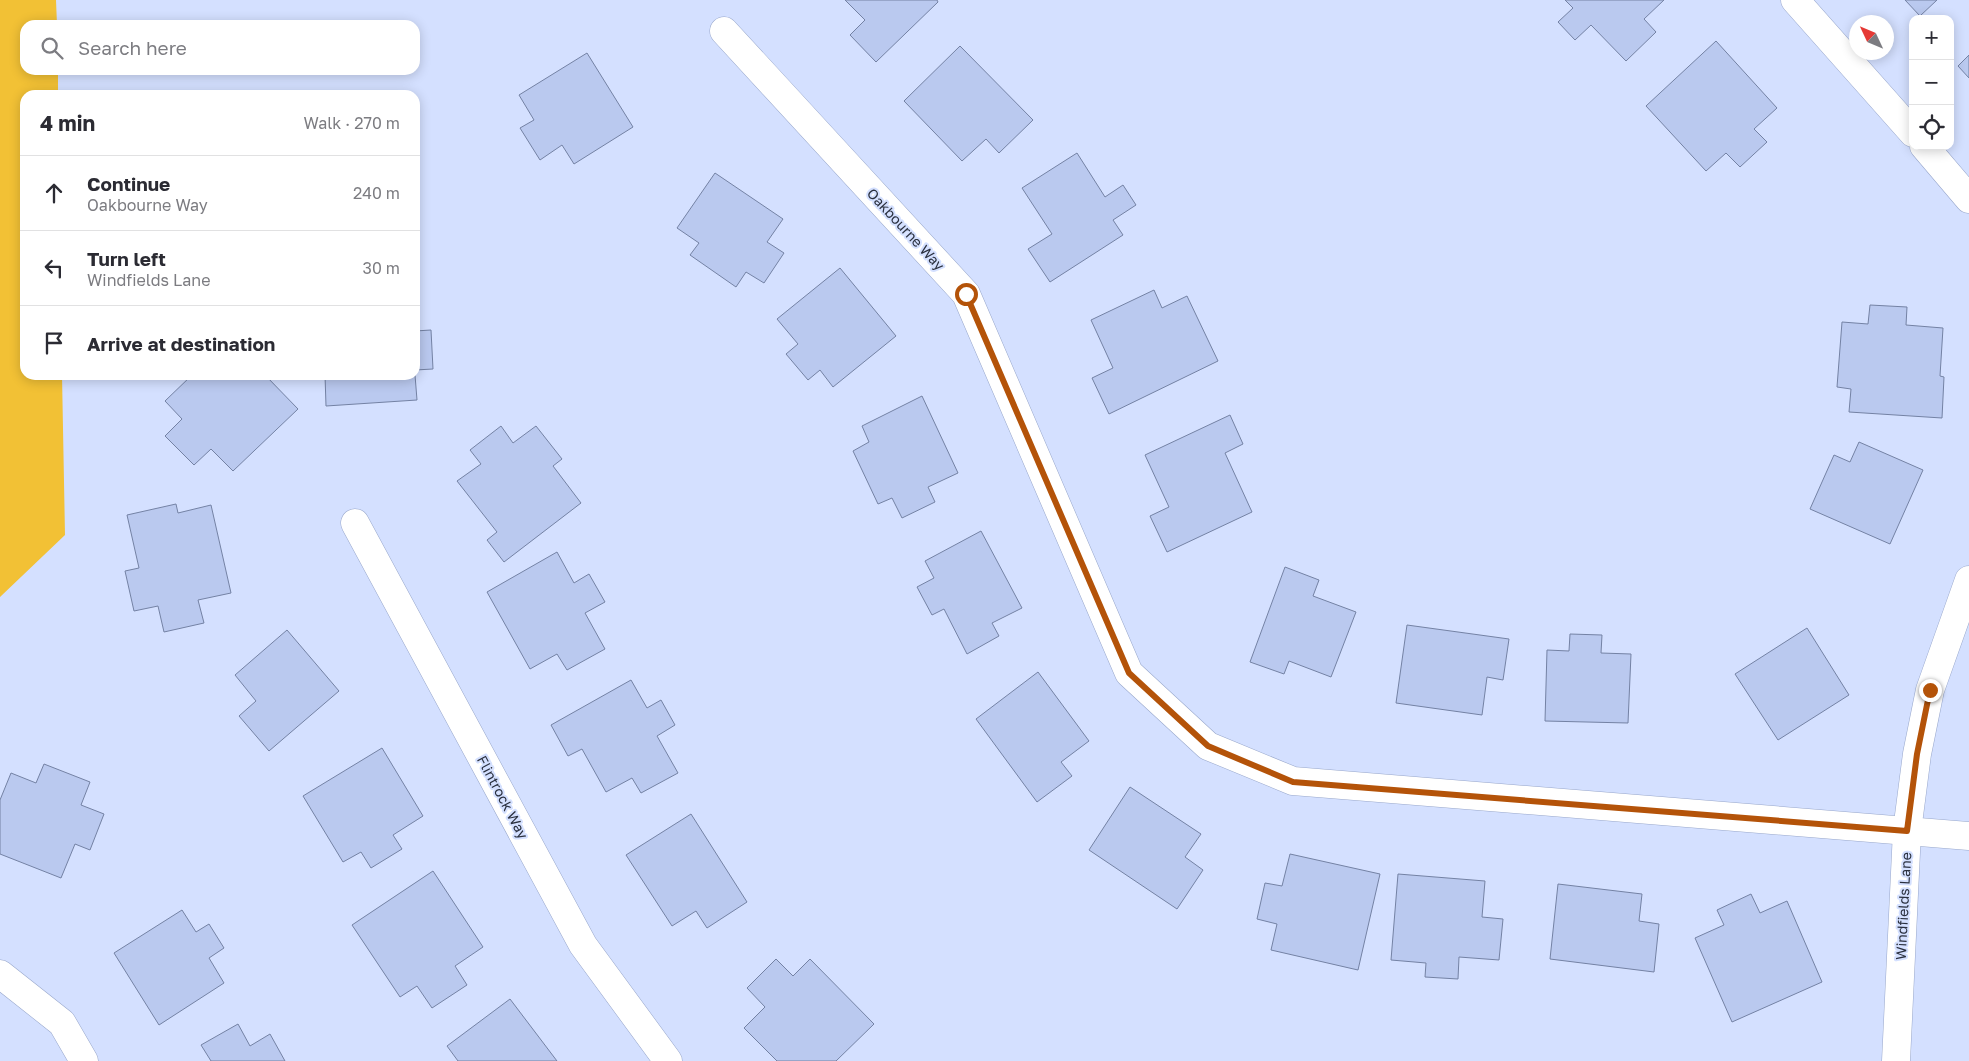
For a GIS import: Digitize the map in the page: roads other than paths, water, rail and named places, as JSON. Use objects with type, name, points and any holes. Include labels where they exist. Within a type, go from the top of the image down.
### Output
[{"type":"street","points":[[1795,0],[1909,128]]},
{"type":"street","name":"Oakbourne Way","points":[[724,31],[966,294],[1129,673],[1208,746],[1293,782],[1969,836]]},
{"type":"street","points":[[1927,150],[1969,200]]},
{"type":"street","name":"Flintrock Way","points":[[355,523],[583,945],[668,1061]]},
{"type":"street","name":"Windfields Lane","points":[[1896,1061],[1907,831],[1917,754],[1930,690],[1969,580]]},
{"type":"street","points":[[0,974],[62,1022],[84,1061]]}]
